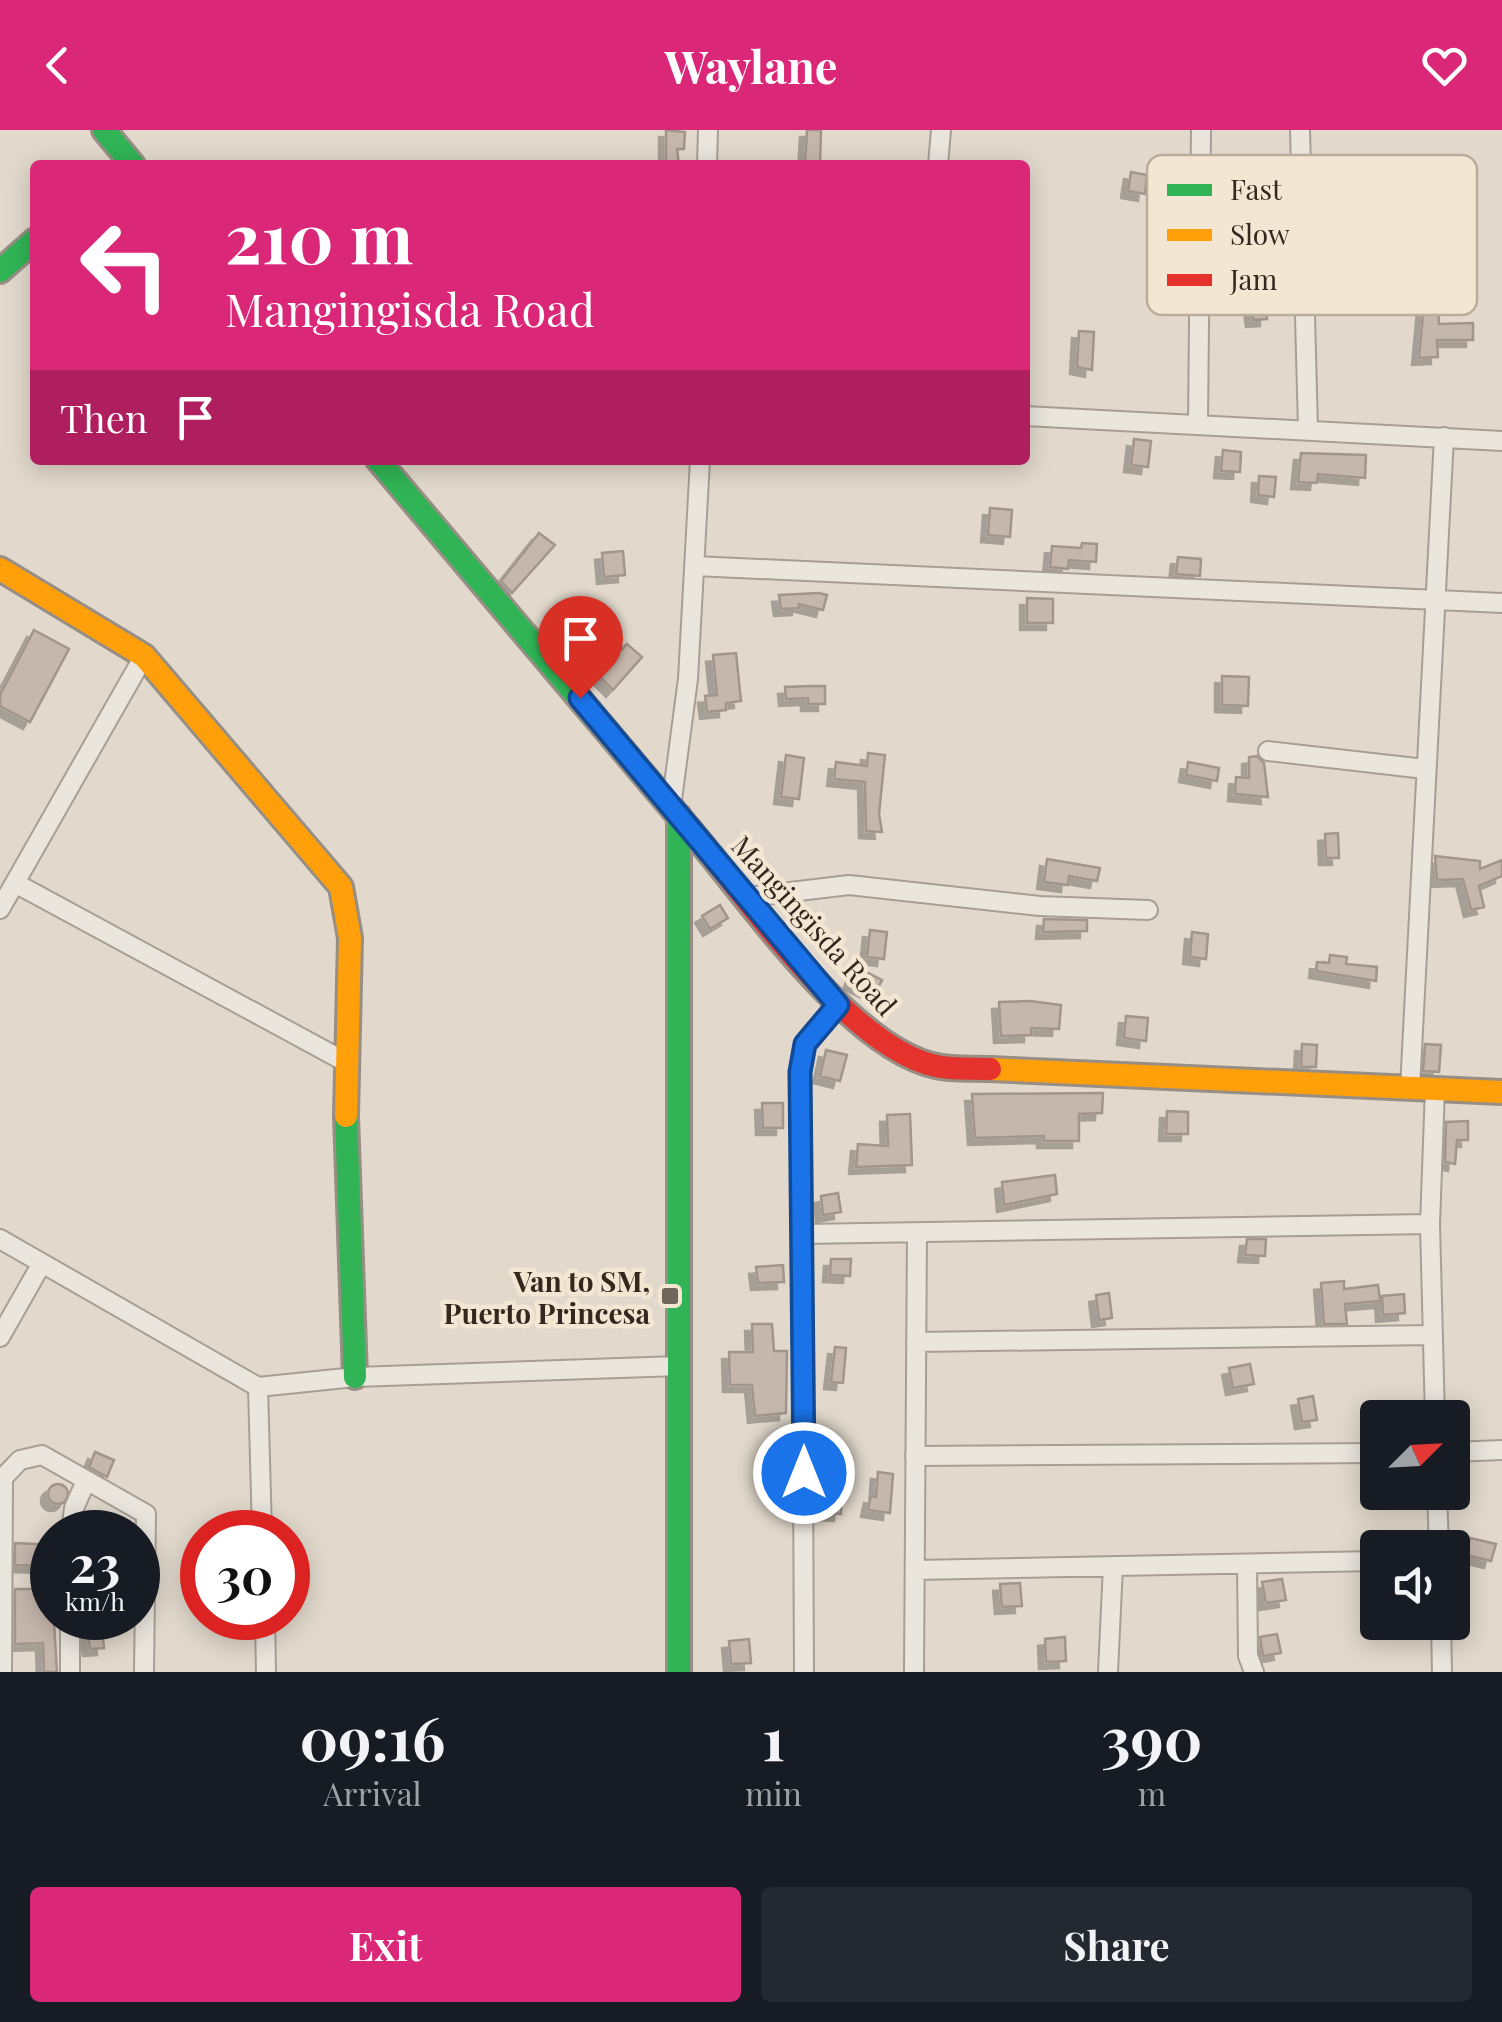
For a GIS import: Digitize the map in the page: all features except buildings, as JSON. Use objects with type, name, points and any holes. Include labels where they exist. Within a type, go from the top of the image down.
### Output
[{"type":"street","points":[[104,130],[129,160]]},
{"type":"street","points":[[707,160],[708,130]]},
{"type":"street","points":[[938,160],[941,130]]},
{"type":"street","points":[[1201,130],[1201,155]]},
{"type":"street","points":[[1300,130],[1301,155]]},
{"type":"street","points":[[0,271],[30,244]]},
{"type":"street","points":[[1198,422],[1199,315]]},
{"type":"street","points":[[1305,315],[1308,429]]},
{"type":"street","points":[[1030,416],[1198,422],[1502,441]]},
{"type":"street","points":[[1410,1088],[1444,438]]},
{"type":"street","name":"Mangingisda Road","points":[[382,465],[838,1005],[876,1040],[935,1066],[1502,1092]]},
{"type":"street","points":[[679,1672],[675,811],[688,679],[700,465]]},
{"type":"street","points":[[696,566],[1502,603]]},
{"type":"street","points":[[0,569],[144,656],[342,887],[350,938],[344,1061],[356,1376]]},
{"type":"street","points":[[0,910],[144,656]]},
{"type":"street","points":[[1268,751],[1426,769]]},
{"type":"street","points":[[15,883],[344,1061]]},
{"type":"street","points":[[748,897],[850,885],[1040,906],[1148,910]]},
{"type":"street","points":[[804,1672],[803,1052],[812,1034],[838,1005]]},
{"type":"street","points":[[1434,1089],[1430,1224],[1434,1400]]},
{"type":"street","points":[[804,1234],[1430,1224]]},
{"type":"street","points":[[914,1672],[917,1234]]},
{"type":"street","points":[[0,1240],[258,1387],[356,1376],[679,1366]]},
{"type":"street","points":[[0,1337],[42,1264]]},
{"type":"street","points":[[916,1342],[1432,1335]]},
{"type":"street","points":[[258,1387],[261,1510]]},
{"type":"street","points":[[1470,1451],[1502,1450]]},
{"type":"street","points":[[916,1456],[1360,1453]]},
{"type":"street","points":[[2,1672],[1,1482],[20,1460],[34,1454],[146,1514],[144,1672]]},
{"type":"street","points":[[74,1510],[86,1482]]},
{"type":"street","points":[[915,1570],[1360,1561]]},
{"type":"street","points":[[1246,1564],[1248,1656],[1254,1672]]},
{"type":"street","points":[[1108,1672],[1113,1566]]},
{"type":"street","points":[[70,1640],[70,1672]]},
{"type":"street","points":[[265,1640],[266,1672]]},
{"type":"street","points":[[1441,1640],[1442,1672]]},
{"type":"traffic: fast","points":[[104,130],[129,160]]},
{"type":"traffic: fast","points":[[0,271],[30,244]]},
{"type":"traffic: fast","points":[[382,465],[691,831]]},
{"type":"traffic: fast","points":[[679,816],[679,1672]]},
{"type":"traffic: fast","points":[[346,1116],[355,1377]]},
{"type":"traffic: slow","points":[[0,569],[144,656],[341,887],[350,938],[346,1116]]},
{"type":"traffic: slow","points":[[990,1069],[1502,1092]]},
{"type":"traffic: jam","points":[[691,831],[803,967],[869,1031],[903,1053],[936,1066],[990,1069]]},
{"type":"place","name":"Van to SM, Puerto Princesa","points":[[670,1296]]},
{"type":"route","points":[[580,698],[838,1005],[805,1044],[800,1072],[804,1473]]}]
